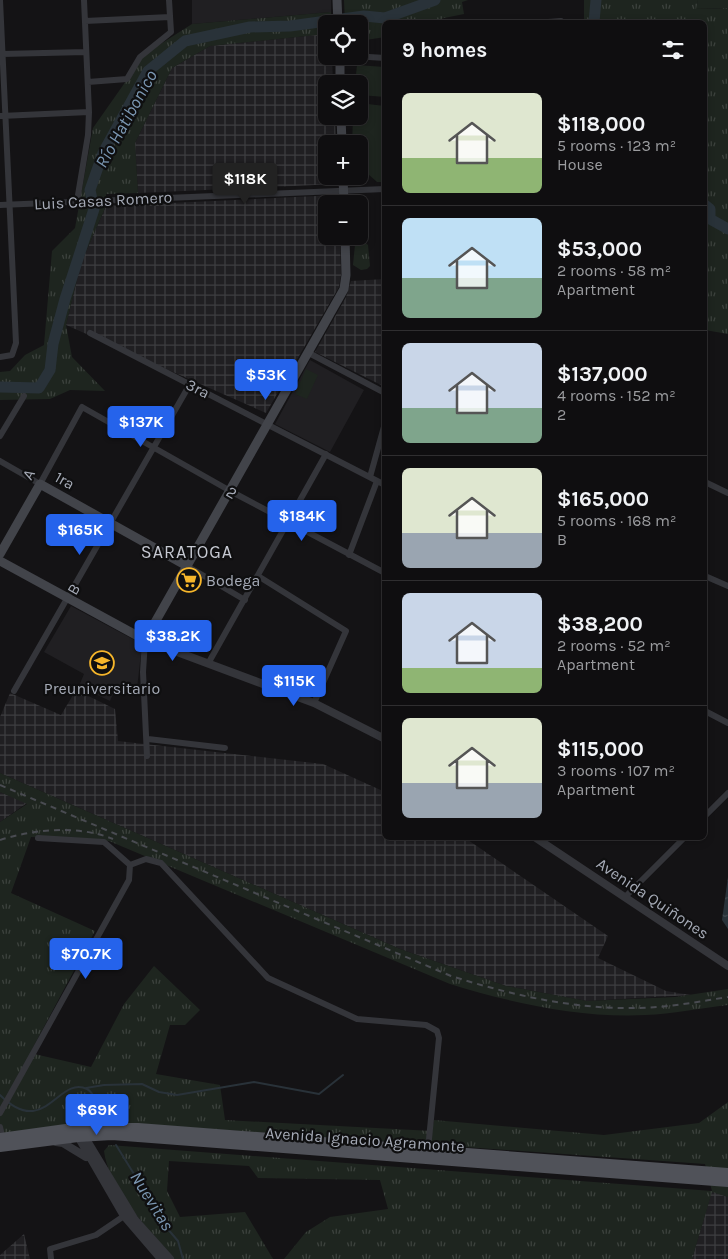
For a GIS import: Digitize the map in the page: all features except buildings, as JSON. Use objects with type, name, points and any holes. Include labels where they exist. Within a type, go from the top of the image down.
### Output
[{"type":"main road","points":[[337,0],[338,15]]},
{"type":"main road","points":[[343,185],[343,195]]},
{"type":"main road","points":[[0,561],[145,640],[344,289],[346,275],[345,245]]},
{"type":"main road","name":"1ra","points":[[40,484],[187,566]]},
{"type":"main road","name":"A","points":[[0,554],[40,484]]},
{"type":"main road","name":"Avenida Ignacio Agramonte","points":[[1,1140],[138,1128],[728,1173]]},
{"type":"main road","name":"Avenida Ignacio Agramonte","points":[[1,1140],[46,1141],[79,1132],[105,1136],[728,1182]]},
{"type":"street","points":[[0,0],[2,116],[9,204],[16,343],[12,355],[0,357]]},
{"type":"street","points":[[77,201],[88,135],[89,112],[84,0]]},
{"type":"street","points":[[88,82],[127,79],[140,57],[170,32],[169,0]]},
{"type":"street","points":[[85,21],[170,17]]},
{"type":"street","points":[[2,54],[86,52]]},
{"type":"street","points":[[368,57],[382,58]]},
{"type":"street","points":[[2,116],[89,112]]},
{"type":"street","name":"Luis Casas Romero","points":[[0,205],[382,189]]},
{"type":"street","name":"3ra","points":[[90,333],[382,484]]},
{"type":"street","points":[[307,352],[382,391]]},
{"type":"street","name":"B","points":[[14,691],[190,384]]},
{"type":"street","points":[[0,436],[24,396]]},
{"type":"street","name":"2","points":[[82,407],[230,491],[382,572]]},
{"type":"street","name":"A","points":[[40,484],[82,407]]},
{"type":"street","points":[[370,478],[382,435]]},
{"type":"street","points":[[209,662],[326,454]]},
{"type":"street","name":"1ra","points":[[0,461],[40,484]]},
{"type":"street","points":[[349,555],[377,481]]},
{"type":"street","points":[[707,483],[728,493]]},
{"type":"street","name":"1ra","points":[[187,566],[245,600]]},
{"type":"street","points":[[258,576],[346,631],[314,703]]},
{"type":"street","points":[[707,577],[728,586]]},
{"type":"street","points":[[148,756],[144,672],[145,640],[209,662],[314,703],[382,737]]},
{"type":"street","points":[[707,712],[728,723]]},
{"type":"street","points":[[148,739],[225,748]]},
{"type":"street","points":[[707,814],[728,793]]},
{"type":"street","points":[[38,838],[104,842],[130,865]]},
{"type":"street","name":"Avenida Quiñones","points":[[539,840],[728,966]]},
{"type":"street","points":[[626,897],[682,840]]},
{"type":"street","points":[[130,865],[146,859],[161,862],[268,978],[357,1019],[426,1025],[437,1031],[439,1038],[428,1149]]},
{"type":"street","points":[[1,1111],[10,1098],[129,880],[130,865]]},
{"type":"street","points":[[79,1132],[124,1216],[161,1259]]},
{"type":"street","points":[[92,1158],[96,1143],[105,1136]]},
{"type":"street","points":[[46,1141],[63,1143],[92,1158],[135,1220],[170,1259]]},
{"type":"street","points":[[51,1259],[50,1249],[96,1235],[124,1216]]},
{"type":"shaded area","points":[[192,0],[331,0],[331,12],[192,24]]},
{"type":"shaded area","points":[[318,35],[318,65],[332,65],[333,75],[318,75],[318,125],[335,125],[336,135],[318,135],[318,185],[138,193],[135,143],[172,68],[210,46]]},
{"type":"shaded area","points":[[318,196],[318,245],[340,245],[341,275],[339,287],[266,413],[66,325],[81,263],[106,206]]},
{"type":"shaded area","points":[[382,279],[382,386],[315,352],[346,297],[351,281]]},
{"type":"shaded area","points":[[310,360],[364,390],[330,452],[275,424]]},
{"type":"shaded area","name":"Preuniversitario","points":[[71,606],[142,644],[137,689],[117,685],[110,701],[79,686],[84,674],[44,652]]},
{"type":"shaded area","points":[[76,690],[115,709],[118,741],[323,764],[382,791],[382,840],[468,840],[608,936],[598,958],[666,991],[691,995],[587,1001],[506,986],[400,949],[0,773],[0,717],[10,693],[61,715]]},
{"type":"shaded area","points":[[0,792],[27,803],[0,822]]},
{"type":"shaded area","points":[[712,1191],[728,1197],[728,1259],[692,1259]]},
{"type":"shaded area","points":[[24,1234],[30,1259],[0,1259],[0,1255]]},
{"type":"green space","points":[[344,0],[468,0],[462,2],[464,14],[438,20],[382,20],[382,37],[368,40],[368,15],[345,15]]},
{"type":"green space","points":[[584,0],[698,0],[697,9],[728,8],[728,334],[707,330],[707,20],[584,20]]},
{"type":"green space","points":[[698,0],[728,0],[728,8],[696,9]]},
{"type":"green space","points":[[331,12],[331,15],[318,15],[318,35],[210,46],[172,68],[135,143],[138,193],[106,194],[106,206],[81,263],[66,325],[72,357],[105,391],[70,390],[50,399],[0,400],[0,372],[10,371],[25,355],[44,345],[52,251],[75,228],[93,128],[145,54],[192,24]]},
{"type":"green space","points":[[357,65],[382,67],[382,97],[368,96],[368,75],[356,75]]},
{"type":"green space","points":[[368,104],[382,106],[382,182],[377,182],[368,174],[368,135],[352,135],[353,125],[368,125]]},
{"type":"green space","points":[[355,245],[368,245],[370,266],[367,269],[361,270],[353,265]]},
{"type":"green space","points":[[306,369],[318,375],[307,399],[295,394]]},
{"type":"green space","points":[[0,773],[400,949],[506,986],[587,1001],[675,997],[728,989],[728,1005],[645,1015],[571,1012],[522,1003],[450,984],[109,841],[31,837],[11,893],[95,931],[30,1053],[91,1067],[124,1004],[154,966],[200,1010],[185,1025],[170,1025],[156,1074],[220,1085],[225,1120],[432,1131],[434,1120],[604,1135],[699,1123],[728,1102],[728,1197],[712,1192],[692,1259],[284,1259],[306,1232],[330,1217],[388,1209],[380,1180],[258,1178],[249,1166],[169,1161],[167,1191],[180,1217],[245,1212],[273,1259],[174,1259],[142,1222],[113,1179],[104,1151],[109,1145],[712,1191],[705,1164],[99,1121],[0,1135],[0,822],[27,804],[0,792]]},
{"type":"water","points":[[728,877],[728,929],[722,920]]},
{"type":"waterway","name":"Río Hatibonico","points":[[0,387],[39,388],[50,370],[53,344],[65,299],[94,209],[90,190],[103,153],[148,71],[185,41],[250,27],[290,26],[364,16],[385,18],[435,0]]},
{"type":"waterway","points":[[594,20],[596,0]]},
{"type":"waterway","points":[[707,207],[710,209],[710,219],[728,229]]},
{"type":"waterway","points":[[86,1088],[104,1085],[142,1084],[159,1092],[177,1095],[254,1082],[319,1094],[343,1075]]},
{"type":"waterway","name":"Nuevitas","points":[[0,1095],[15,1107],[28,1111],[40,1109],[68,1090],[77,1087],[87,1089],[95,1098],[105,1119]]},
{"type":"waterway","name":"Nuevitas","points":[[116,1145],[134,1174],[148,1189],[160,1220],[178,1241],[183,1259]]},
{"type":"railway","points":[[0,785],[451,976],[477,984],[558,1002],[613,1008],[668,1006],[728,997]]},
{"type":"railway","points":[[0,840],[27,833],[56,830],[86,832],[113,839]]},
{"type":"place","name":"Bodega","points":[[189,580]]},
{"type":"place","name":"Preuniversitario","points":[[102,663]]},
{"type":"district","name":"SARATOGA","points":[[187,552]]}]
